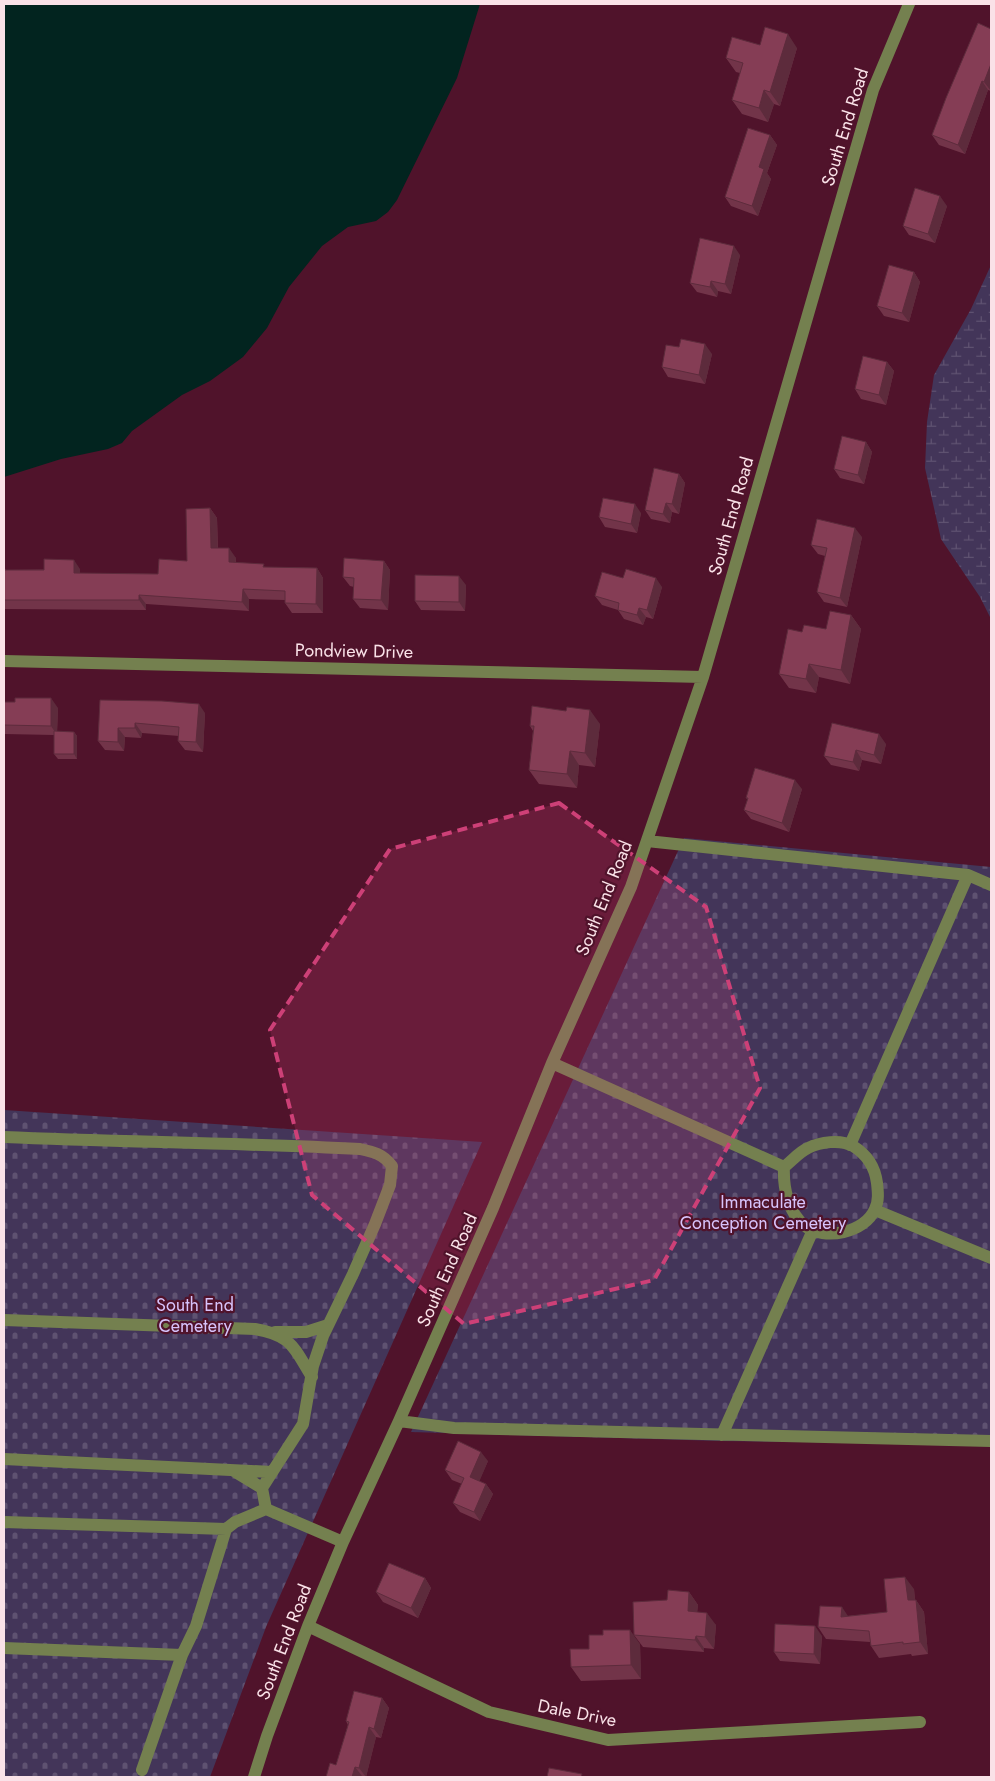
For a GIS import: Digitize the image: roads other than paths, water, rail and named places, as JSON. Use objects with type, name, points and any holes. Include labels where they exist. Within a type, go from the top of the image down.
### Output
[{"type":"street","name":"South End Road","points":[[254,1777],[267,1736],[308,1626],[343,1542],[399,1421],[493,1208],[552,1063],[631,887],[703,677],[873,90],[909,4]]},
{"type":"street","name":"Pondview Drive","points":[[4,661],[703,677]]},
{"type":"street","points":[[647,841],[968,875],[991,885]]},
{"type":"street","points":[[850,1145],[968,875]]},
{"type":"street","points":[[552,1063],[784,1167]]},
{"type":"street","points":[[4,1137],[360,1149],[375,1152],[385,1158],[392,1166],[390,1185],[364,1249],[328,1325],[313,1366],[303,1424],[262,1488],[266,1508]]},
{"type":"street","points":[[832,1142],[850,1145],[864,1154],[876,1174],[878,1191],[875,1210],[869,1218],[851,1230],[832,1234],[812,1230],[806,1227],[791,1208],[787,1196],[784,1167],[808,1148],[832,1142]]},
{"type":"street","points":[[875,1210],[991,1258]]},
{"type":"street","points":[[722,1435],[812,1230]]},
{"type":"street","points":[[4,1320],[256,1329],[272,1332],[306,1332],[328,1325]]},
{"type":"street","points":[[272,1332],[285,1338],[294,1348],[312,1377]]},
{"type":"street","points":[[399,1421],[454,1428],[991,1441]]},
{"type":"street","points":[[4,1459],[272,1472]]},
{"type":"street","points":[[232,1470],[262,1488]]},
{"type":"street","points":[[142,1770],[182,1655],[196,1626],[226,1529],[235,1522],[266,1508],[343,1542]]},
{"type":"street","points":[[4,1522],[226,1529]]},
{"type":"street","name":"Dale Drive","points":[[308,1626],[489,1712],[608,1740],[920,1722]]},
{"type":"street","points":[[4,1648],[182,1655]]},
{"type":"park label","name":"Immaculate Conception Cemetery","points":[[763,1212]]},
{"type":"park label","name":"South End Cemetery","points":[[195,1315]]}]
